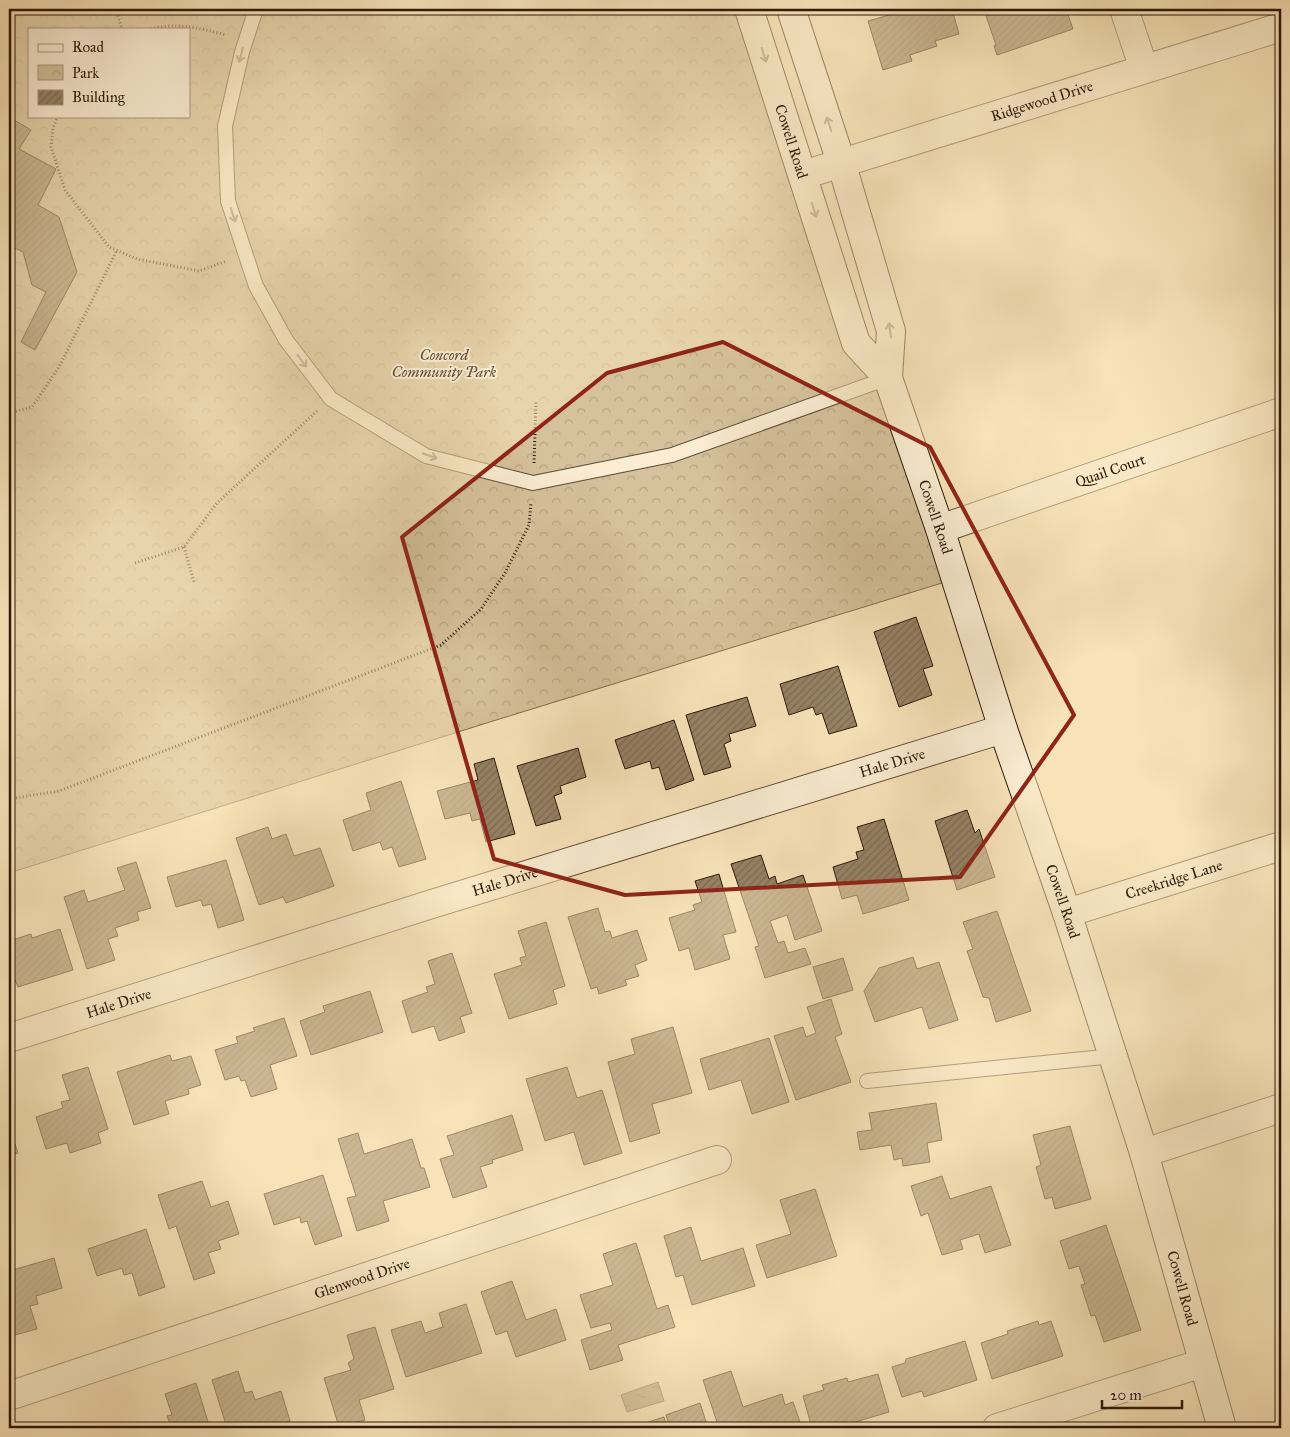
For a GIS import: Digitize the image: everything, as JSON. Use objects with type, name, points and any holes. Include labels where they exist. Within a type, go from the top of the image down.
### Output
[{"type":"street","name":"Cowell Road","points":[[749,9],[856,343],[888,378]]},
{"type":"street","name":"Cowell Road","points":[[791,9],[841,162],[891,332],[888,378],[940,530],[1003,729],[1067,913],[1144,1153],[1222,1428]]},
{"type":"street","points":[[1124,9],[1144,69]]},
{"type":"street","name":"Ridgewood Drive","points":[[803,175],[1281,27]]},
{"type":"street","name":"Quail Court","points":[[940,530],[1281,412]]},
{"type":"street","name":"Hale Drive","points":[[9,1038],[454,897],[1003,729]]},
{"type":"street","name":"Creekridge Lane","points":[[1067,913],[1281,846]]},
{"type":"street","points":[[1144,1153],[1281,1108]]},
{"type":"street","name":"Glenwood Drive","points":[[9,1396],[717,1160]]},
{"type":"street","points":[[997,1428],[1203,1363]]},
{"type":"lane","points":[[256,9],[246,40],[225,126],[228,201],[256,286],[286,340],[331,399],[426,456],[533,483],[672,455],[888,378]]},
{"type":"lane","points":[[868,1081],[1113,1056]]},
{"type":"path","points":[[116,9],[122,28]]},
{"type":"path","points":[[155,28],[167,25],[198,28],[246,40]]},
{"type":"path","points":[[57,118],[53,128],[51,147],[65,190],[109,246],[137,259],[199,271],[246,254]]},
{"type":"path","points":[[9,413],[32,407],[59,367],[117,250]]},
{"type":"path","points":[[135,563],[184,547],[217,503],[331,399]]},
{"type":"path","points":[[9,799],[59,791],[441,645],[481,609],[505,573],[528,525],[533,483],[536,402]]},
{"type":"path","points":[[184,547],[194,582]]},
{"type":"highlighted area","points":[[723,342],[930,447],[1074,715],[960,877],[625,895],[494,859],[402,537],[607,373]]},
{"type":"green space","name":"Concord Community Park","points":[[9,9],[749,9],[855,343],[888,378],[955,579],[493,721],[9,873]]},
{"type":"water","points":[[658,1382],[664,1401],[627,1412],[621,1395]]},
{"type":"building","points":[[910,9],[952,9],[959,34],[935,41],[937,46],[910,55],[912,61],[883,70],[868,21]]},
{"type":"building","points":[[981,9],[1066,9],[1073,29],[997,55],[994,46],[996,45],[984,10]]},
{"type":"building","points":[[9,117],[31,130],[19,149],[56,169],[38,205],[59,217],[77,272],[35,350],[21,342],[46,292],[32,285],[23,252],[9,245]]},
{"type":"building","points":[[916,617],[933,666],[923,669],[932,695],[899,707],[874,632]]},
{"type":"building","points":[[838,666],[857,726],[829,734],[822,713],[816,715],[813,707],[789,715],[780,684]]},
{"type":"building","points":[[747,697],[756,726],[729,734],[731,741],[724,744],[731,767],[704,775],[686,715]]},
{"type":"building","points":[[674,720],[694,780],[666,790],[659,767],[652,769],[650,761],[625,769],[615,740]]},
{"type":"building","points":[[578,748],[586,777],[560,786],[562,793],[554,796],[561,819],[536,826],[517,766]]},
{"type":"building","points":[[494,758],[515,834],[486,842],[480,819],[472,821],[470,813],[445,819],[437,791],[478,780],[474,764]]},
{"type":"building","points":[[401,781],[426,859],[399,867],[392,847],[383,850],[380,842],[353,851],[343,820],[371,810],[366,793]]},
{"type":"building","points":[[967,810],[975,833],[979,829],[995,877],[957,890],[935,821]]},
{"type":"building","points":[[884,819],[909,900],[863,914],[857,895],[842,899],[833,867],[858,859],[856,852],[864,850],[857,827]]},
{"type":"building","points":[[268,827],[272,839],[286,834],[294,856],[320,848],[334,886],[286,903],[283,897],[259,905],[236,838]]},
{"type":"building","points":[[761,855],[769,879],[775,876],[777,884],[803,875],[822,931],[795,940],[787,915],[770,921],[778,943],[784,941],[788,953],[805,948],[811,964],[765,978],[755,947],[759,946],[731,864]]},
{"type":"building","points":[[226,860],[244,920],[218,928],[211,904],[203,906],[201,900],[176,907],[167,877]]},
{"type":"building","points":[[136,862],[151,908],[137,912],[139,920],[115,928],[118,936],[108,939],[115,960],[87,969],[64,897],[84,890],[88,902],[125,890],[117,868]]},
{"type":"building","points":[[719,874],[736,932],[723,935],[730,959],[695,970],[689,948],[679,951],[669,918],[695,910],[693,905],[702,902],[695,881]]},
{"type":"building","points":[[598,908],[605,932],[610,931],[612,938],[637,930],[647,960],[635,965],[639,976],[625,980],[627,985],[599,994],[597,987],[591,989],[568,917]]},
{"type":"building","points":[[997,911],[1031,1011],[996,1022],[989,998],[983,997],[967,951],[973,949],[963,922]]},
{"type":"building","points":[[546,922],[565,986],[553,990],[557,1004],[509,1019],[494,974],[522,965],[520,958],[526,956],[518,931]]},
{"type":"building","points":[[60,929],[73,970],[18,987],[15,980],[9,982],[9,941],[31,934],[32,938]]},
{"type":"building","points":[[452,953],[472,1013],[460,1017],[465,1032],[439,1041],[434,1026],[412,1033],[402,1001],[428,992],[426,987],[435,984],[428,961]]},
{"type":"building","points":[[913,957],[917,969],[939,962],[958,1020],[929,1029],[922,1007],[875,1022],[864,991],[879,968]]},
{"type":"building","points":[[843,958],[853,990],[823,999],[813,967]]},
{"type":"building","points":[[370,991],[383,1032],[311,1055],[300,1021],[325,1012],[323,1006]]},
{"type":"building","points":[[831,999],[842,1034],[835,1037],[851,1082],[796,1100],[774,1036],[803,1027],[806,1037],[816,1033],[807,1007]]},
{"type":"building","points":[[284,1018],[297,1056],[270,1065],[277,1089],[251,1097],[245,1080],[241,1081],[239,1076],[225,1080],[215,1050],[238,1043],[236,1037],[255,1031],[253,1028]]},
{"type":"building","points":[[673,1027],[692,1093],[652,1104],[660,1133],[630,1142],[608,1062],[635,1054],[631,1039]]},
{"type":"building","points":[[769,1038],[789,1102],[752,1114],[741,1080],[709,1090],[700,1059]]},
{"type":"building","points":[[170,1055],[172,1061],[191,1056],[201,1085],[188,1089],[189,1094],[165,1101],[169,1114],[134,1125],[117,1072]]},
{"type":"building","points":[[88,1067],[108,1129],[98,1133],[101,1143],[70,1153],[67,1143],[46,1149],[36,1117],[63,1108],[61,1102],[70,1100],[62,1075]]},
{"type":"building","points":[[567,1067],[577,1098],[602,1090],[622,1153],[584,1165],[574,1132],[545,1141],[526,1079]]},
{"type":"building","points":[[936,1103],[942,1140],[927,1143],[930,1162],[903,1166],[902,1158],[894,1160],[891,1145],[860,1150],[857,1132],[872,1130],[869,1113]]},
{"type":"building","points":[[512,1115],[523,1150],[492,1160],[493,1163],[480,1167],[487,1187],[453,1198],[440,1159],[454,1155],[447,1136]]},
{"type":"building","points":[[9,1126],[18,1153],[9,1156]]},
{"type":"building","points":[[1070,1126],[1091,1199],[1055,1209],[1052,1197],[1045,1199],[1036,1167],[1041,1165],[1033,1135]]},
{"type":"building","points":[[358,1133],[364,1154],[412,1139],[421,1168],[424,1168],[430,1187],[383,1201],[389,1221],[357,1231],[347,1198],[356,1196],[338,1139]]},
{"type":"building","points":[[323,1175],[342,1236],[315,1245],[307,1221],[301,1223],[300,1217],[274,1225],[264,1194]]},
{"type":"building","points":[[942,1176],[950,1199],[991,1186],[1011,1245],[985,1253],[979,1234],[960,1240],[963,1249],[942,1255],[928,1213],[921,1216],[911,1186]]},
{"type":"building","points":[[202,1181],[211,1207],[228,1201],[239,1234],[218,1241],[221,1249],[208,1253],[215,1273],[194,1280],[176,1226],[169,1229],[158,1195]]},
{"type":"building","points":[[815,1189],[837,1256],[767,1278],[756,1245],[791,1234],[780,1200]]},
{"type":"building","points":[[1106,1225],[1141,1330],[1104,1342],[1095,1315],[1091,1316],[1081,1285],[1085,1284],[1079,1266],[1069,1269],[1060,1241]]},
{"type":"building","points":[[691,1227],[701,1261],[743,1248],[755,1286],[692,1305],[683,1275],[676,1277],[664,1236]]},
{"type":"building","points":[[146,1229],[165,1287],[139,1296],[132,1273],[124,1275],[122,1268],[97,1276],[88,1249]]},
{"type":"building","points":[[636,1243],[657,1309],[668,1305],[675,1327],[618,1345],[623,1360],[590,1370],[581,1340],[612,1330],[610,1323],[591,1328],[580,1295],[613,1285],[603,1254]]},
{"type":"building","points":[[54,1258],[62,1288],[36,1296],[38,1304],[30,1306],[37,1329],[11,1336],[9,1330],[9,1271]]},
{"type":"building","points":[[512,1281],[526,1320],[556,1309],[566,1340],[516,1357],[507,1331],[496,1335],[481,1292]]},
{"type":"building","points":[[466,1304],[482,1353],[406,1377],[391,1330],[421,1321],[425,1333],[443,1327],[439,1313]]},
{"type":"building","points":[[1038,1321],[1039,1325],[1051,1321],[1063,1356],[992,1379],[981,1343],[1008,1334],[1007,1331]]},
{"type":"building","points":[[375,1327],[394,1389],[359,1400],[365,1420],[339,1427],[324,1378],[351,1370],[348,1363],[354,1359],[347,1335]]},
{"type":"building","points":[[965,1341],[977,1380],[924,1397],[922,1391],[902,1397],[892,1367],[905,1363],[906,1359]]},
{"type":"building","points":[[238,1371],[245,1393],[252,1391],[255,1400],[281,1391],[290,1421],[268,1428],[227,1428],[212,1380]]},
{"type":"building","points":[[731,1371],[743,1407],[782,1394],[785,1405],[793,1402],[802,1428],[719,1428],[703,1380]]},
{"type":"building","points":[[878,1374],[889,1412],[835,1428],[812,1428],[803,1396],[824,1390],[822,1385],[847,1378],[848,1382]]},
{"type":"building","points":[[196,1383],[210,1428],[164,1428],[171,1426],[167,1416],[172,1415],[165,1394]]},
{"type":"building","points":[[700,1403],[708,1428],[670,1428],[666,1415]]},
{"type":"building","points":[[664,1417],[667,1428],[640,1428],[639,1425]]}]
